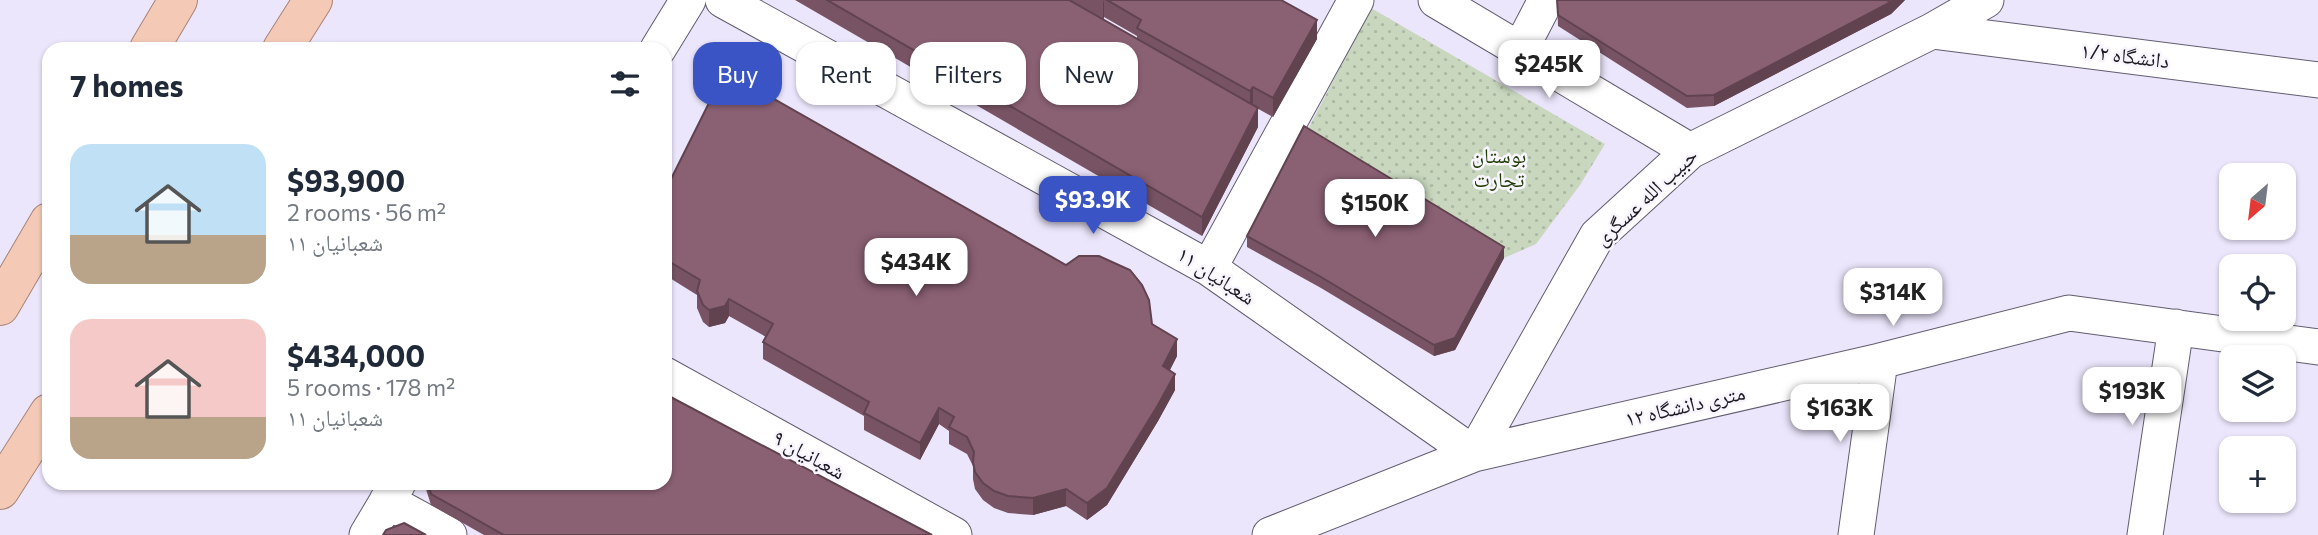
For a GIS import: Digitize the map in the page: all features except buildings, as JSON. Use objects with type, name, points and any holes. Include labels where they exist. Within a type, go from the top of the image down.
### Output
[{"type":"highway","points":[[153,42],[178,0]]},
{"type":"highway","points":[[286,42],[313,0]]},
{"type":"highway","points":[[0,306],[42,234]]},
{"type":"highway","points":[[0,490],[42,425]]},
{"type":"street","points":[[662,42],[688,0]]},
{"type":"street","name":"شعبانیان ۱۱","points":[[723,0],[1209,268],[1474,454]]},
{"type":"street","points":[[1209,268],[1356,0]]},
{"type":"street","points":[[1436,0],[1690,151]]},
{"type":"street","points":[[1520,50],[1546,0]]},
{"type":"street","name":"حبیب الله عسگری","points":[[1474,454],[1597,236],[1690,151],[1932,31],[1986,0]]},
{"type":"street","name":"دانشگاه ۱/۲","points":[[1932,31],[2318,80]]},
{"type":"street","name":"۱۲ متری دانشگاه","points":[[1270,535],[1474,454],[1880,360],[2069,313],[2318,347]]},
{"type":"street","points":[[2145,535],[2176,327]]},
{"type":"street","points":[[1856,535],[1880,360]]},
{"type":"street","name":"شعبانیان ۹","points":[[672,379],[954,535]]},
{"type":"street","points":[[367,535],[393,492],[449,535]]},
{"type":"green space","name":"بوستان تجارت","points":[[1371,8],[1605,144],[1580,185],[1536,244],[1504,258],[1304,137]]}]
